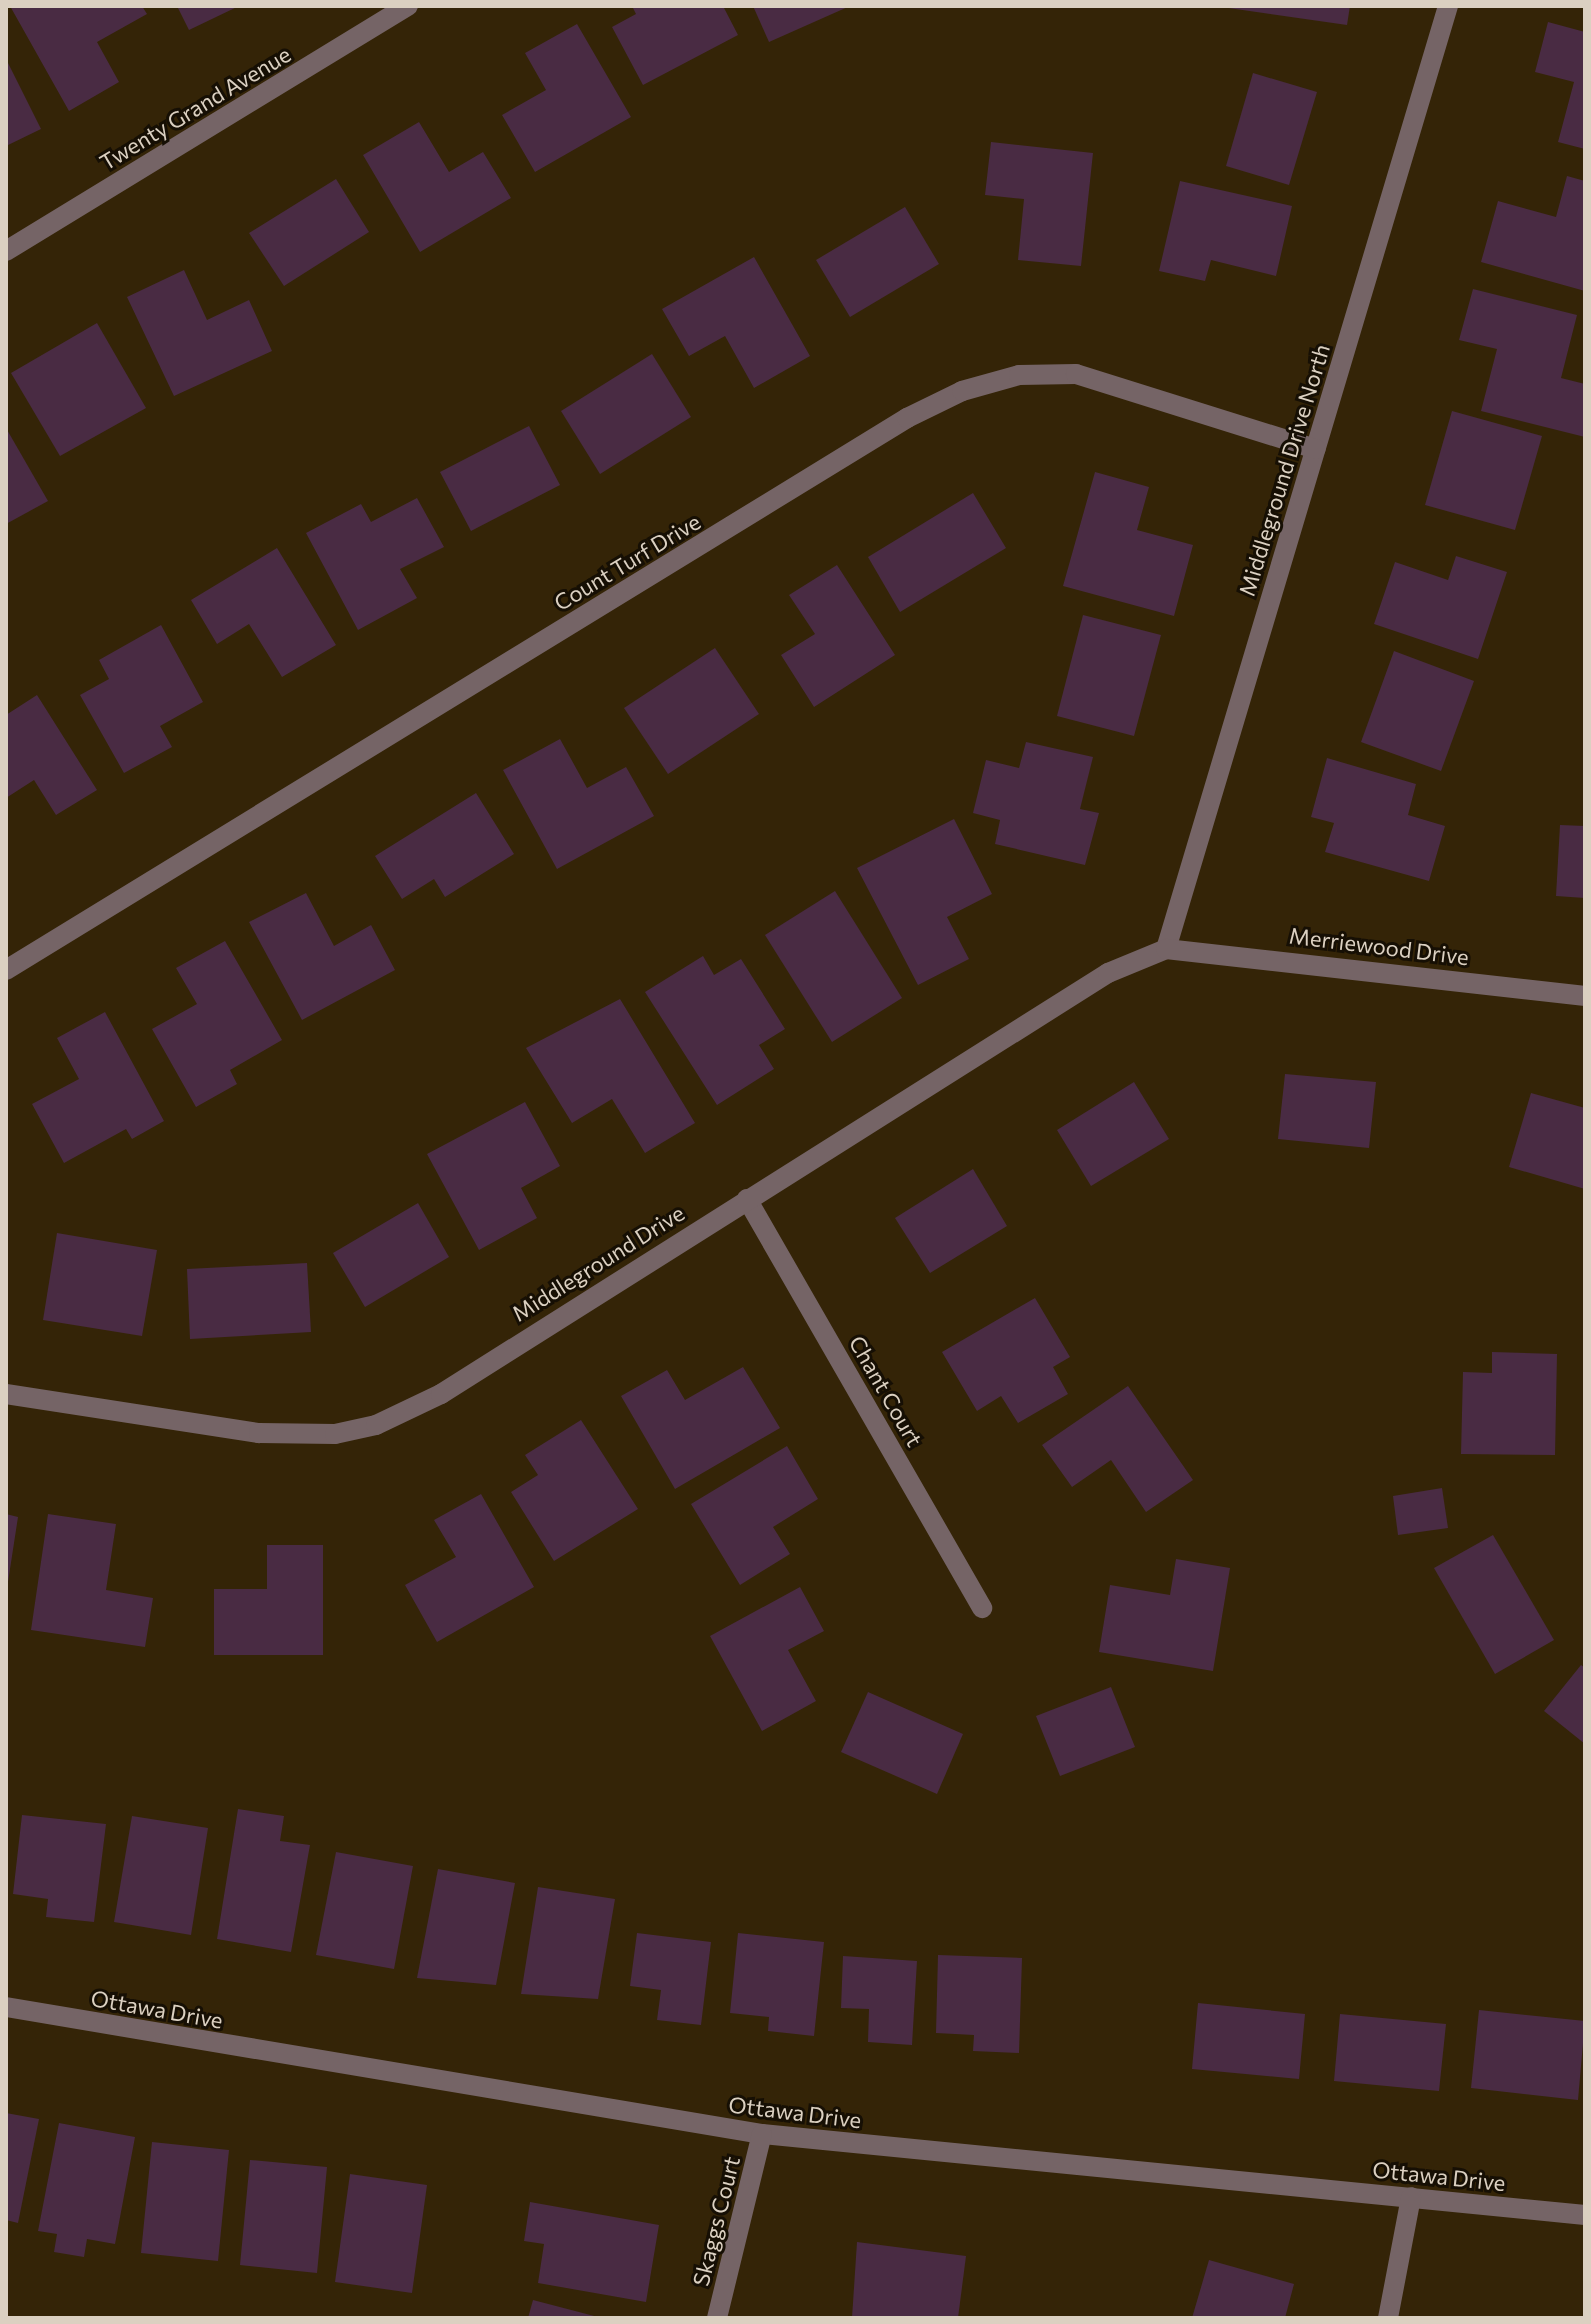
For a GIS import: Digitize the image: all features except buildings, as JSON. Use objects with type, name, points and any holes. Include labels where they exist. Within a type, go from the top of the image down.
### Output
[{"type":"street","name":"Twenty Grand Avenue","points":[[6,251],[408,6]]},
{"type":"street","name":"Middleground Drive North","points":[[1166,949],[1448,6]]},
{"type":"street","name":"Count Turf Drive","points":[[6,970],[907,418],[962,391],[1019,375],[1076,374],[1316,449]]},
{"type":"street","name":"Merriewood Drive","points":[[1166,949],[1585,996]]},
{"type":"street","name":"Middleground Drive","points":[[6,1394],[259,1433],[335,1434],[376,1425],[441,1394],[1108,973],[1166,949]]},
{"type":"street","name":"Chant Court","points":[[747,1199],[982,1608]]},
{"type":"street","name":"Ottawa Drive","points":[[6,2007],[762,2134],[1585,2215]]},
{"type":"street","name":"Skaggs Court","points":[[717,2318],[762,2134]]},
{"type":"street","points":[[1388,2318],[1411,2197]]}]
